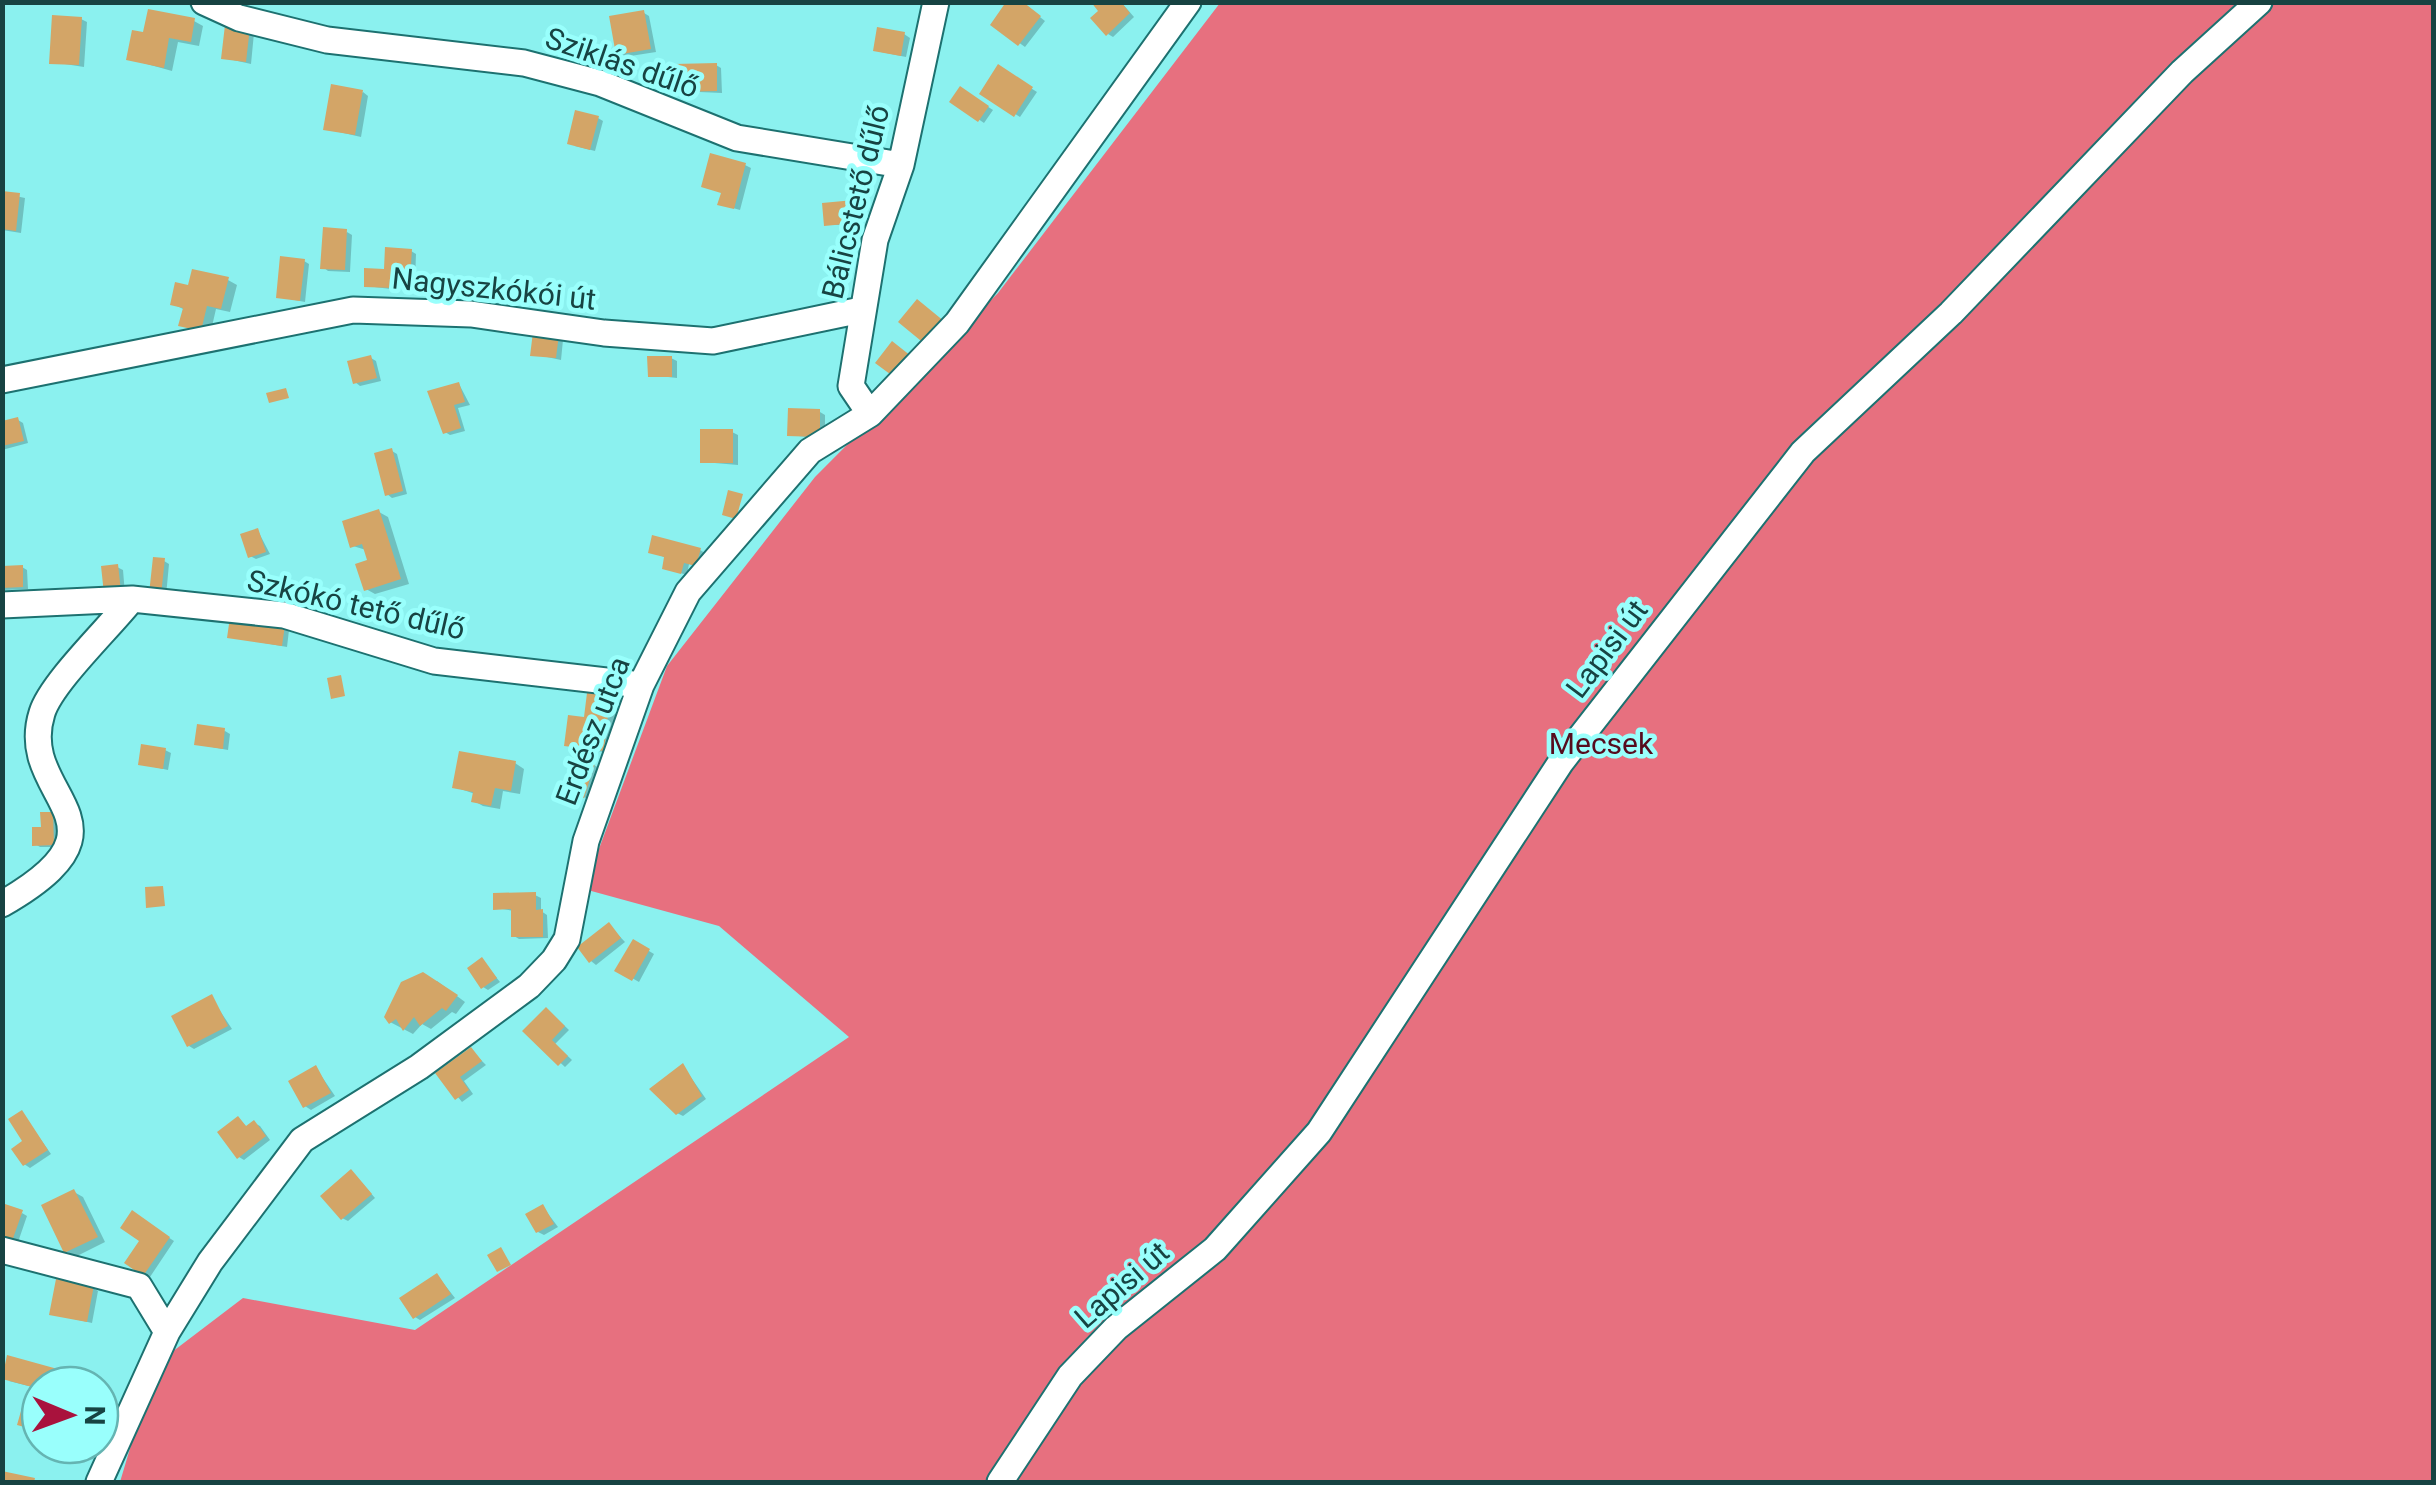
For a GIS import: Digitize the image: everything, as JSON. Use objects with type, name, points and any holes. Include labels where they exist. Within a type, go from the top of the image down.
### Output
[{"type":"street","name":"Sziklás dűlő","points":[[204,2],[240,18],[327,40],[524,63],[600,83],[737,138],[901,165]]},
{"type":"street","name":"Bálicstető dűlő","points":[[870,414],[852,386],[861,310],[875,240],[901,165],[936,2]]},
{"type":"street","name":"Erdész utca","points":[[99,1482],[167,1332],[210,1262],[302,1140],[419,1066],[529,986],[554,960],[567,939],[586,841],[641,684],[688,592],[810,451],[870,414],[956,323],[1188,2]]},
{"type":"street","name":"Lapisi út","points":[[1000,1482],[1070,1376],[1116,1328],[1214,1249],[1319,1132],[1561,762],[1802,452],[1951,313],[2182,72],[2259,2]]},
{"type":"street","name":"Nagyszkókói út","points":[[2,380],[353,310],[471,314],[604,333],[713,342],[861,310]]},
{"type":"street","name":"Szkókó tető dűlő","points":[[2,605],[132,599],[284,615],[434,661],[641,684]]},
{"type":"street","points":[[2,904],[47,874],[71,839],[72,819],[41,752],[38,732],[42,709],[132,599]]},
{"type":"street","points":[[2,1250],[139,1286],[167,1332]]},
{"type":"green space","name":"Mecsek","points":[[1220,3],[2433,3],[2433,1482],[120,1482],[134,1435],[172,1352],[243,1298],[415,1330],[849,1037],[719,926],[584,889],[667,666],[815,477],[998,293]]},
{"type":"building","points":[[1006,2],[1023,2],[1041,16],[1018,46],[990,25]]},
{"type":"building","points":[[1091,2],[1121,2],[1130,13],[1106,36],[1090,18],[1098,11]]},
{"type":"building","points":[[148,9],[195,18],[191,42],[169,38],[164,68],[126,60],[132,30],[143,32]]},
{"type":"building","points":[[644,10],[651,49],[616,55],[609,16]]},
{"type":"building","points":[[52,15],[82,17],[79,65],[49,64]]},
{"type":"building","points":[[225,25],[250,27],[246,62],[221,59]]},
{"type":"building","points":[[877,27],[905,32],[901,56],[873,51]]},
{"type":"building","points":[[717,63],[717,91],[675,92],[674,64]]},
{"type":"building","points":[[998,64],[1033,87],[1014,117],[979,94]]},
{"type":"building","points":[[331,84],[363,90],[355,135],[323,130]]},
{"type":"building","points":[[960,86],[989,106],[978,122],[949,102]]},
{"type":"building","points":[[575,110],[599,116],[590,150],[567,144]]},
{"type":"building","points":[[710,153],[746,163],[734,209],[717,205],[721,193],[701,187]]},
{"type":"building","points":[[2,191],[20,193],[16,231],[2,229]]},
{"type":"building","points":[[854,200],[856,223],[824,226],[822,203]]},
{"type":"building","points":[[323,227],[347,229],[345,270],[320,269]]},
{"type":"building","points":[[385,247],[412,249],[410,280],[395,279],[395,288],[364,287],[364,268],[384,269]]},
{"type":"building","points":[[280,256],[305,259],[300,301],[276,298]]},
{"type":"building","points":[[192,269],[229,277],[221,309],[207,306],[201,331],[178,326],[183,308],[170,305],[175,282],[188,285]]},
{"type":"building","points":[[917,299],[945,322],[926,345],[898,322]]},
{"type":"building","points":[[533,332],[559,334],[556,358],[530,356]]},
{"type":"building","points":[[892,341],[911,356],[894,377],[875,363]]},
{"type":"building","points":[[371,355],[377,378],[353,384],[347,361]]},
{"type":"building","points":[[647,356],[672,356],[672,377],[648,377]]},
{"type":"building","points":[[459,382],[465,402],[454,405],[461,428],[443,434],[427,391]]},
{"type":"building","points":[[286,388],[289,398],[269,403],[266,393]]},
{"type":"building","points":[[788,408],[820,409],[820,437],[787,436]]},
{"type":"building","points":[[18,417],[24,441],[2,446],[2,421]]},
{"type":"building","points":[[700,429],[733,429],[733,463],[700,463]]},
{"type":"building","points":[[392,448],[403,491],[385,496],[374,453]]},
{"type":"building","points":[[728,490],[743,494],[736,519],[722,515]]},
{"type":"building","points":[[379,509],[401,579],[364,591],[355,564],[367,560],[362,544],[350,548],[342,521]]},
{"type":"building","points":[[258,528],[266,552],[248,558],[240,534]]},
{"type":"building","points":[[652,535],[701,548],[696,566],[684,563],[681,574],[662,569],[664,557],[648,553]]},
{"type":"building","points":[[153,557],[165,558],[161,595],[149,594]]},
{"type":"building","points":[[118,564],[121,592],[104,594],[101,566]]},
{"type":"building","points":[[23,565],[23,587],[2,588],[2,566]]},
{"type":"building","points":[[230,617],[285,625],[282,646],[227,638]]},
{"type":"building","points":[[341,675],[345,696],[331,699],[327,678]]},
{"type":"building","points":[[587,693],[610,695],[604,751],[564,746],[568,715],[584,717]]},
{"type":"building","points":[[197,724],[225,728],[223,749],[194,745]]},
{"type":"building","points":[[141,744],[166,748],[163,769],[138,765]]},
{"type":"building","points":[[459,751],[516,761],[511,791],[495,788],[491,806],[471,802],[473,792],[452,788]]},
{"type":"building","points":[[573,756],[595,763],[584,798],[562,791]]},
{"type":"building","points":[[40,812],[53,812],[54,845],[32,846],[32,827],[41,827]]},
{"type":"building","points":[[163,886],[165,906],[146,908],[145,887]]},
{"type":"building","points":[[536,892],[536,910],[543,909],[543,937],[511,937],[511,909],[493,910],[493,893]]},
{"type":"building","points":[[609,922],[621,938],[589,963],[577,947]]},
{"type":"building","points":[[633,939],[650,949],[632,981],[614,971]]},
{"type":"building","points":[[482,957],[497,978],[481,989],[467,968]]},
{"type":"building","points":[[423,972],[458,995],[446,1011],[442,1008],[420,1026],[414,1017],[403,1031],[396,1019],[389,1024],[384,1017],[401,982]]},
{"type":"building","points":[[212,994],[228,1026],[187,1047],[171,1016]]},
{"type":"building","points":[[546,1007],[565,1026],[552,1040],[568,1056],[558,1066],[522,1031]]},
{"type":"building","points":[[471,1047],[482,1061],[460,1077],[469,1090],[455,1100],[435,1073]]},
{"type":"building","points":[[683,1063],[702,1096],[676,1115],[649,1089]]},
{"type":"building","points":[[316,1065],[331,1093],[303,1108],[288,1081]]},
{"type":"building","points":[[22,1110],[48,1150],[23,1166],[11,1149],[22,1141],[8,1119]]},
{"type":"building","points":[[238,1116],[246,1126],[254,1120],[266,1136],[237,1159],[217,1132]]},
{"type":"building","points":[[351,1169],[372,1194],[341,1220],[320,1196]]},
{"type":"building","points":[[74,1189],[98,1237],[64,1253],[41,1205]]},
{"type":"building","points":[[2,1203],[23,1210],[11,1244],[2,1241]]},
{"type":"building","points":[[543,1204],[554,1224],[536,1233],[525,1214]]},
{"type":"building","points":[[132,1210],[170,1237],[143,1276],[124,1263],[139,1241],[120,1228]]},
{"type":"building","points":[[501,1247],[511,1265],[497,1272],[487,1255]]},
{"type":"building","points":[[437,1273],[451,1294],[413,1319],[399,1298]]},
{"type":"building","points":[[56,1279],[94,1285],[87,1322],[49,1315]]},
{"type":"building","points":[[7,1355],[43,1365],[20,1365],[20,1384],[2,1379]]},
{"type":"building","points":[[2,1471],[35,1478],[34,1482],[2,1482]]}]
